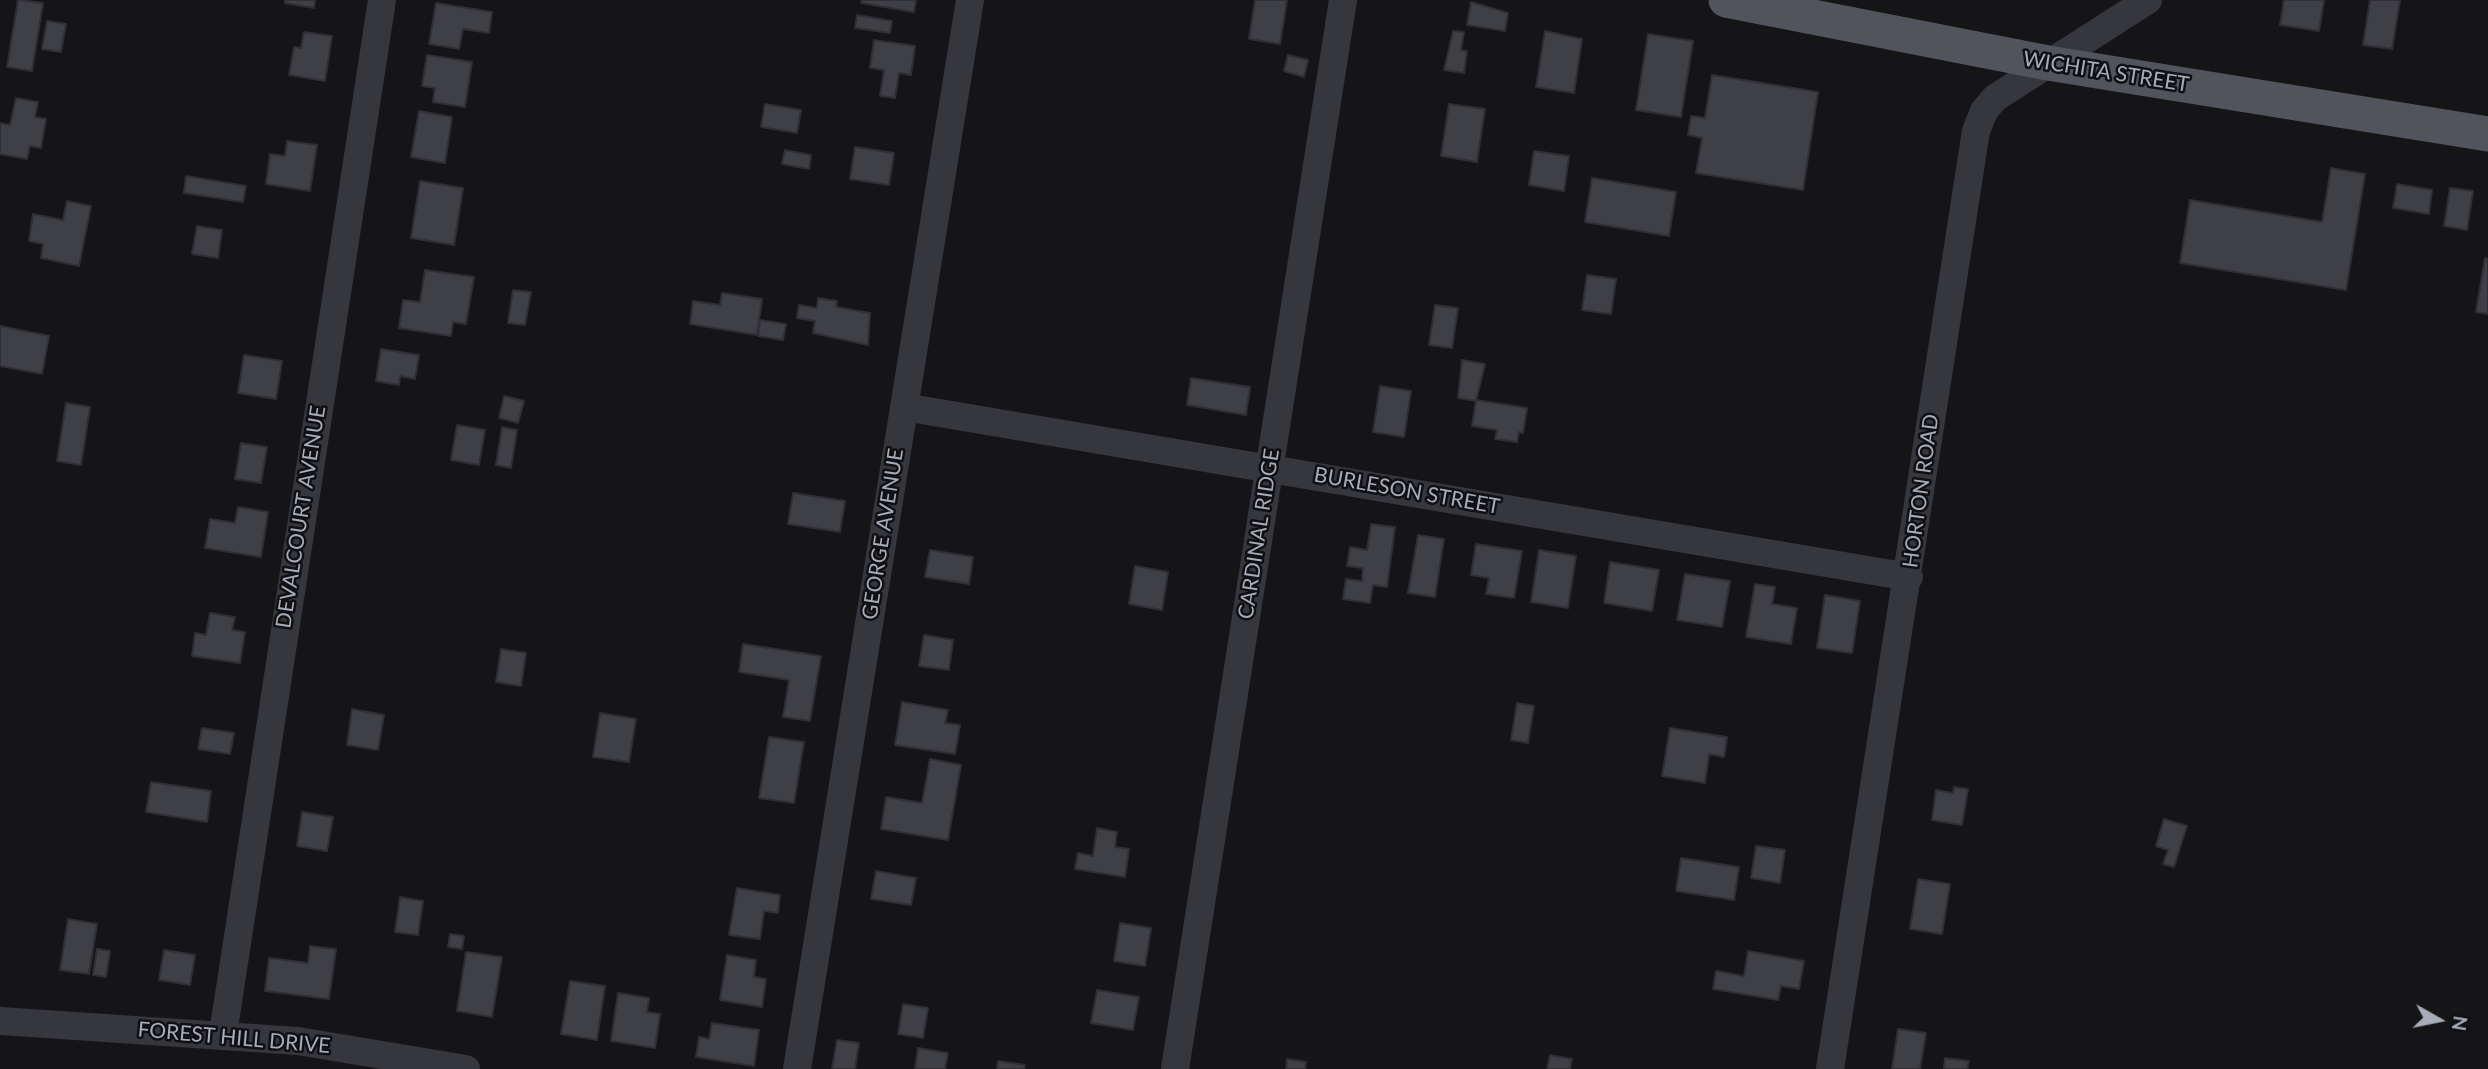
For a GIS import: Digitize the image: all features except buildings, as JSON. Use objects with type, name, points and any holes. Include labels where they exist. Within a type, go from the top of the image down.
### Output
[{"type":"main road","name":"WICHITA STREET","points":[[1726,0],[2048,63],[2488,134]]},
{"type":"street","name":"DEVALCOURT AVENUE","points":[[223,1034],[382,0]]},
{"type":"street","name":"GEORGE AVENUE","points":[[797,1069],[970,0]]},
{"type":"street","name":"CARDINAL RIDGE","points":[[1175,1069],[1343,0]]},
{"type":"street","name":"HORTON ROAD","points":[[1830,1069],[1909,578],[1969,163],[1976,131],[1984,111],[1995,98],[2148,0]]},
{"type":"street","name":"BURLESON STREET","points":[[904,407],[1909,578]]},
{"type":"street","name":"FOREST HILL DRIVE","points":[[0,1021],[298,1041],[466,1069]]}]
